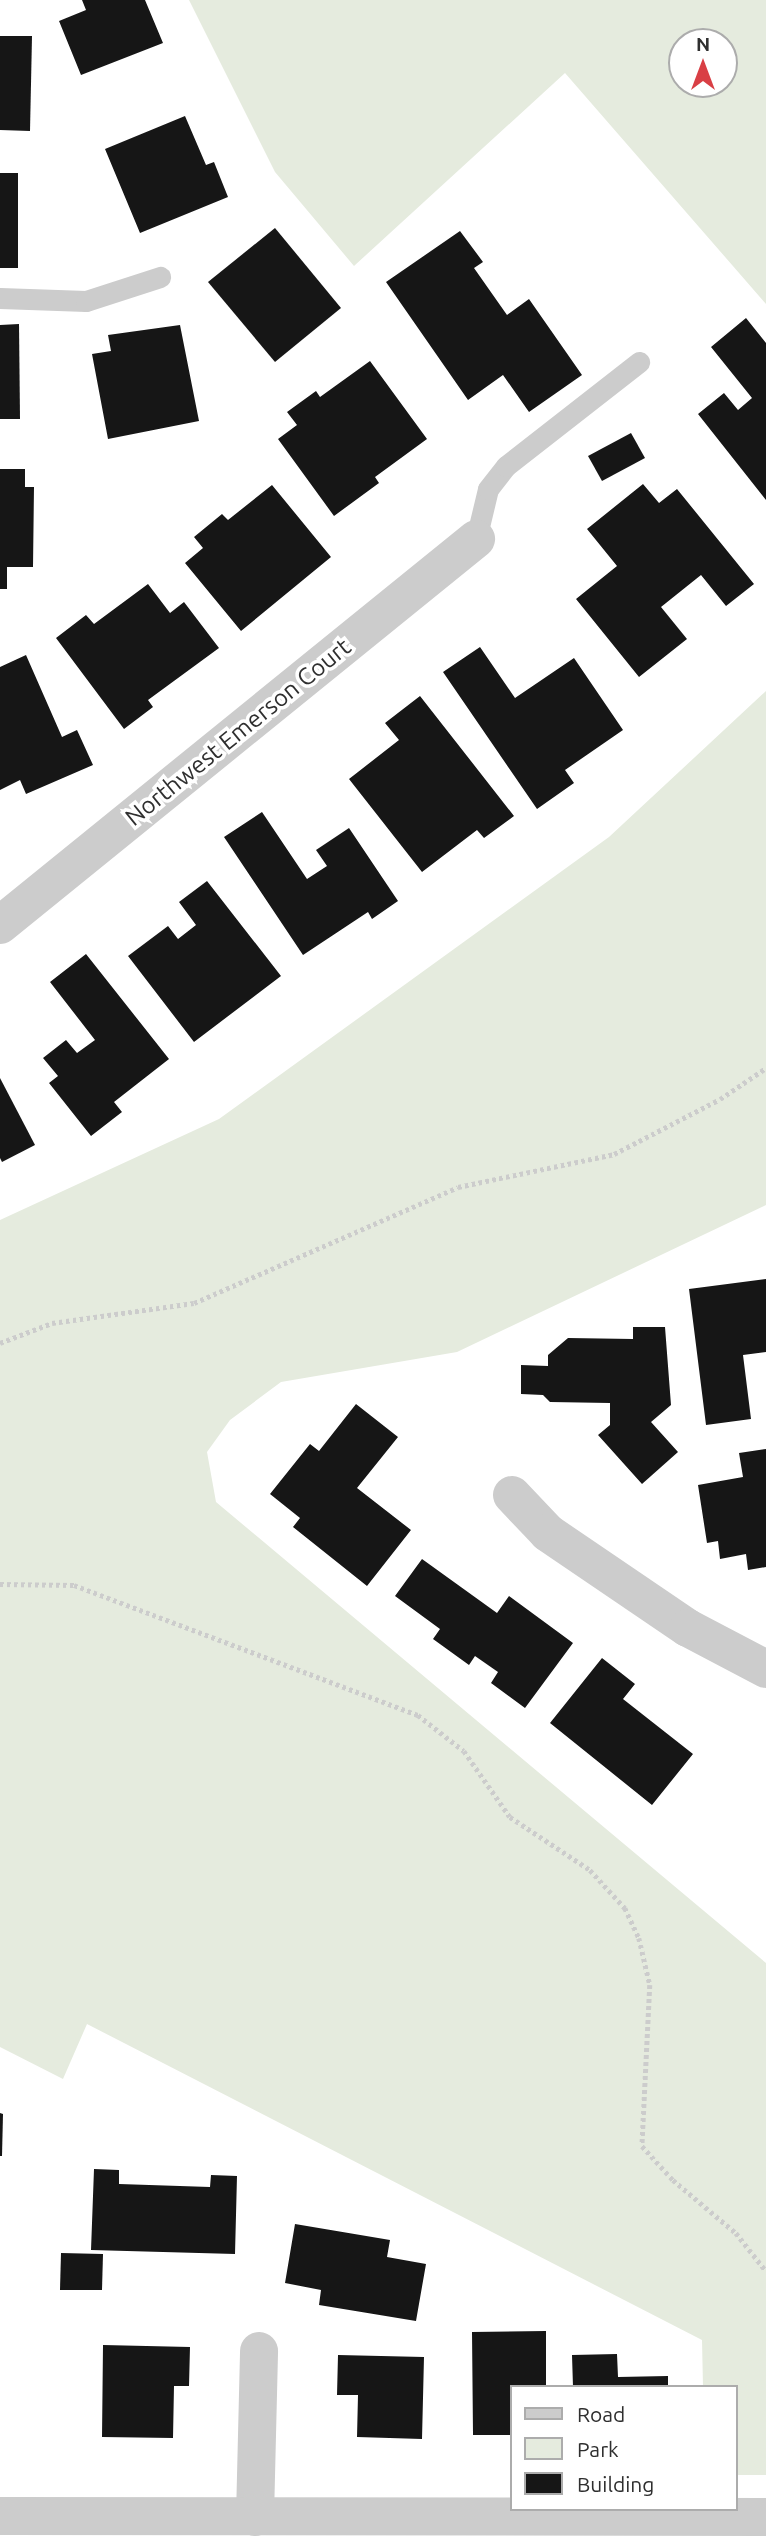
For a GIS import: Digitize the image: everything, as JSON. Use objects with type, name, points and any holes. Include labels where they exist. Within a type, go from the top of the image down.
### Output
[{"type":"street","name":"Northwest Emerson Court","points":[[0,925],[476,538]]},
{"type":"street","points":[[512,1495],[548,1533],[569,1548],[688,1628],[766,1669]]},
{"type":"street","points":[[255,2528],[259,2351]]},
{"type":"street","points":[[0,2516],[255,2528],[766,2517]]},
{"type":"lane","points":[[0,298],[86,301],[159,278]]},
{"type":"lane","points":[[476,538],[488,489],[506,466],[639,362]]},
{"type":"path","points":[[0,1343],[51,1324],[194,1303],[458,1187],[614,1154],[708,1105],[766,1068]]},
{"type":"path","points":[[0,1584],[74,1585],[418,1715],[464,1751],[510,1817],[590,1870],[625,1908],[639,1938],[650,1984],[642,2146],[673,2180],[736,2233],[766,2271]]},
{"type":"green space","points":[[189,0],[766,0],[766,304],[565,73],[354,266],[275,172]]},
{"type":"green space","points":[[766,691],[766,1205],[457,1352],[281,1382],[230,1420],[207,1452],[216,1502],[766,1963],[766,2475],[738,2475],[738,2385],[703,2385],[702,2340],[87,2024],[63,2079],[0,2047],[0,1220],[219,1119],[609,837]]},
{"type":"building","points":[[82,0],[145,0],[163,43],[81,75],[59,21],[86,10]]},
{"type":"building","points":[[0,36],[32,36],[30,131],[0,130]]},
{"type":"building","points":[[185,116],[206,165],[214,162],[228,197],[140,233],[105,149]]},
{"type":"building","points":[[0,173],[18,173],[18,268],[0,268]]},
{"type":"building","points":[[275,228],[341,308],[275,362],[208,282]]},
{"type":"building","points":[[460,231],[483,262],[474,268],[507,315],[529,299],[582,375],[529,412],[503,375],[468,400],[386,282]]},
{"type":"building","points":[[746,318],[766,343],[766,500],[698,414],[724,393],[738,410],[752,398],[711,347]]},
{"type":"building","points":[[19,324],[20,419],[0,419],[0,325]]},
{"type":"building","points":[[180,325],[199,421],[108,439],[92,354],[111,351],[108,335]]},
{"type":"building","points":[[370,361],[427,439],[375,477],[379,483],[334,516],[278,439],[297,425],[287,412],[316,391],[320,397]]},
{"type":"building","points":[[631,433],[645,458],[602,481],[588,456]]},
{"type":"building","points":[[0,469],[25,469],[25,487],[34,487],[33,567],[7,567],[7,589],[0,589]]},
{"type":"building","points":[[643,484],[659,503],[677,489],[754,584],[726,606],[701,575],[661,607],[687,639],[639,677],[576,599],[617,566],[587,529]]},
{"type":"building","points":[[272,485],[331,557],[241,631],[185,563],[203,548],[194,537],[222,514],[228,520]]},
{"type":"building","points":[[148,584],[170,613],[184,602],[219,648],[148,700],[153,707],[124,729],[56,638],[86,615],[94,624]]},
{"type":"building","points":[[480,647],[515,698],[574,658],[623,730],[565,770],[574,783],[537,809],[443,672]]},
{"type":"building","points":[[26,655],[62,737],[77,730],[93,765],[26,794],[20,780],[0,790],[0,667]]},
{"type":"building","points":[[420,696],[514,816],[484,838],[477,830],[422,872],[349,779],[399,740],[385,723]]},
{"type":"building","points":[[262,812],[307,879],[327,866],[316,850],[349,828],[398,901],[372,919],[368,912],[303,955],[224,837]]},
{"type":"building","points":[[207,881],[281,976],[194,1042],[128,956],[168,926],[178,939],[196,925],[179,902]]},
{"type":"building","points":[[86,954],[169,1059],[114,1102],[122,1112],[91,1136],[49,1083],[58,1076],[43,1058],[66,1040],[77,1053],[95,1040],[50,982]]},
{"type":"building","points":[[0,1078],[35,1145],[2,1162],[0,1158]]},
{"type":"building","points":[[766,1279],[766,1352],[743,1355],[751,1419],[706,1425],[689,1289]]},
{"type":"building","points":[[633,1327],[665,1327],[671,1405],[651,1422],[678,1452],[642,1484],[598,1435],[610,1425],[610,1403],[550,1402],[543,1395],[521,1394],[521,1365],[548,1366],[548,1355],[568,1338],[633,1339]]},
{"type":"building","points":[[356,1404],[398,1437],[357,1488],[411,1530],[367,1586],[293,1527],[300,1518],[270,1494],[310,1444],[319,1451]]},
{"type":"building","points":[[766,1449],[766,1567],[748,1570],[746,1554],[720,1559],[718,1541],[707,1543],[698,1485],[743,1477],[739,1453]]},
{"type":"building","points":[[422,1559],[497,1613],[509,1596],[573,1643],[525,1708],[491,1683],[498,1672],[475,1656],[469,1665],[433,1639],[440,1629],[395,1596]]},
{"type":"building","points":[[602,1658],[635,1684],[623,1699],[693,1754],[652,1805],[550,1723]]},
{"type":"building","points":[[0,2113],[3,2114],[2,2156],[0,2156]]},
{"type":"building","points":[[94,2169],[119,2170],[119,2184],[210,2187],[211,2175],[237,2176],[235,2254],[91,2250]]},
{"type":"building","points":[[295,2224],[390,2240],[387,2257],[426,2264],[416,2321],[319,2305],[321,2290],[285,2283]]},
{"type":"building","points":[[61,2253],[103,2254],[102,2290],[60,2290]]},
{"type":"building","points":[[546,2331],[546,2385],[510,2385],[510,2435],[473,2435],[472,2332]]},
{"type":"building","points":[[103,2345],[190,2347],[189,2386],[174,2386],[173,2438],[102,2437]]},
{"type":"building","points":[[617,2354],[618,2377],[668,2376],[668,2385],[573,2385],[572,2355]]},
{"type":"building","points":[[338,2355],[424,2357],[422,2439],[357,2437],[358,2395],[337,2395]]}]
